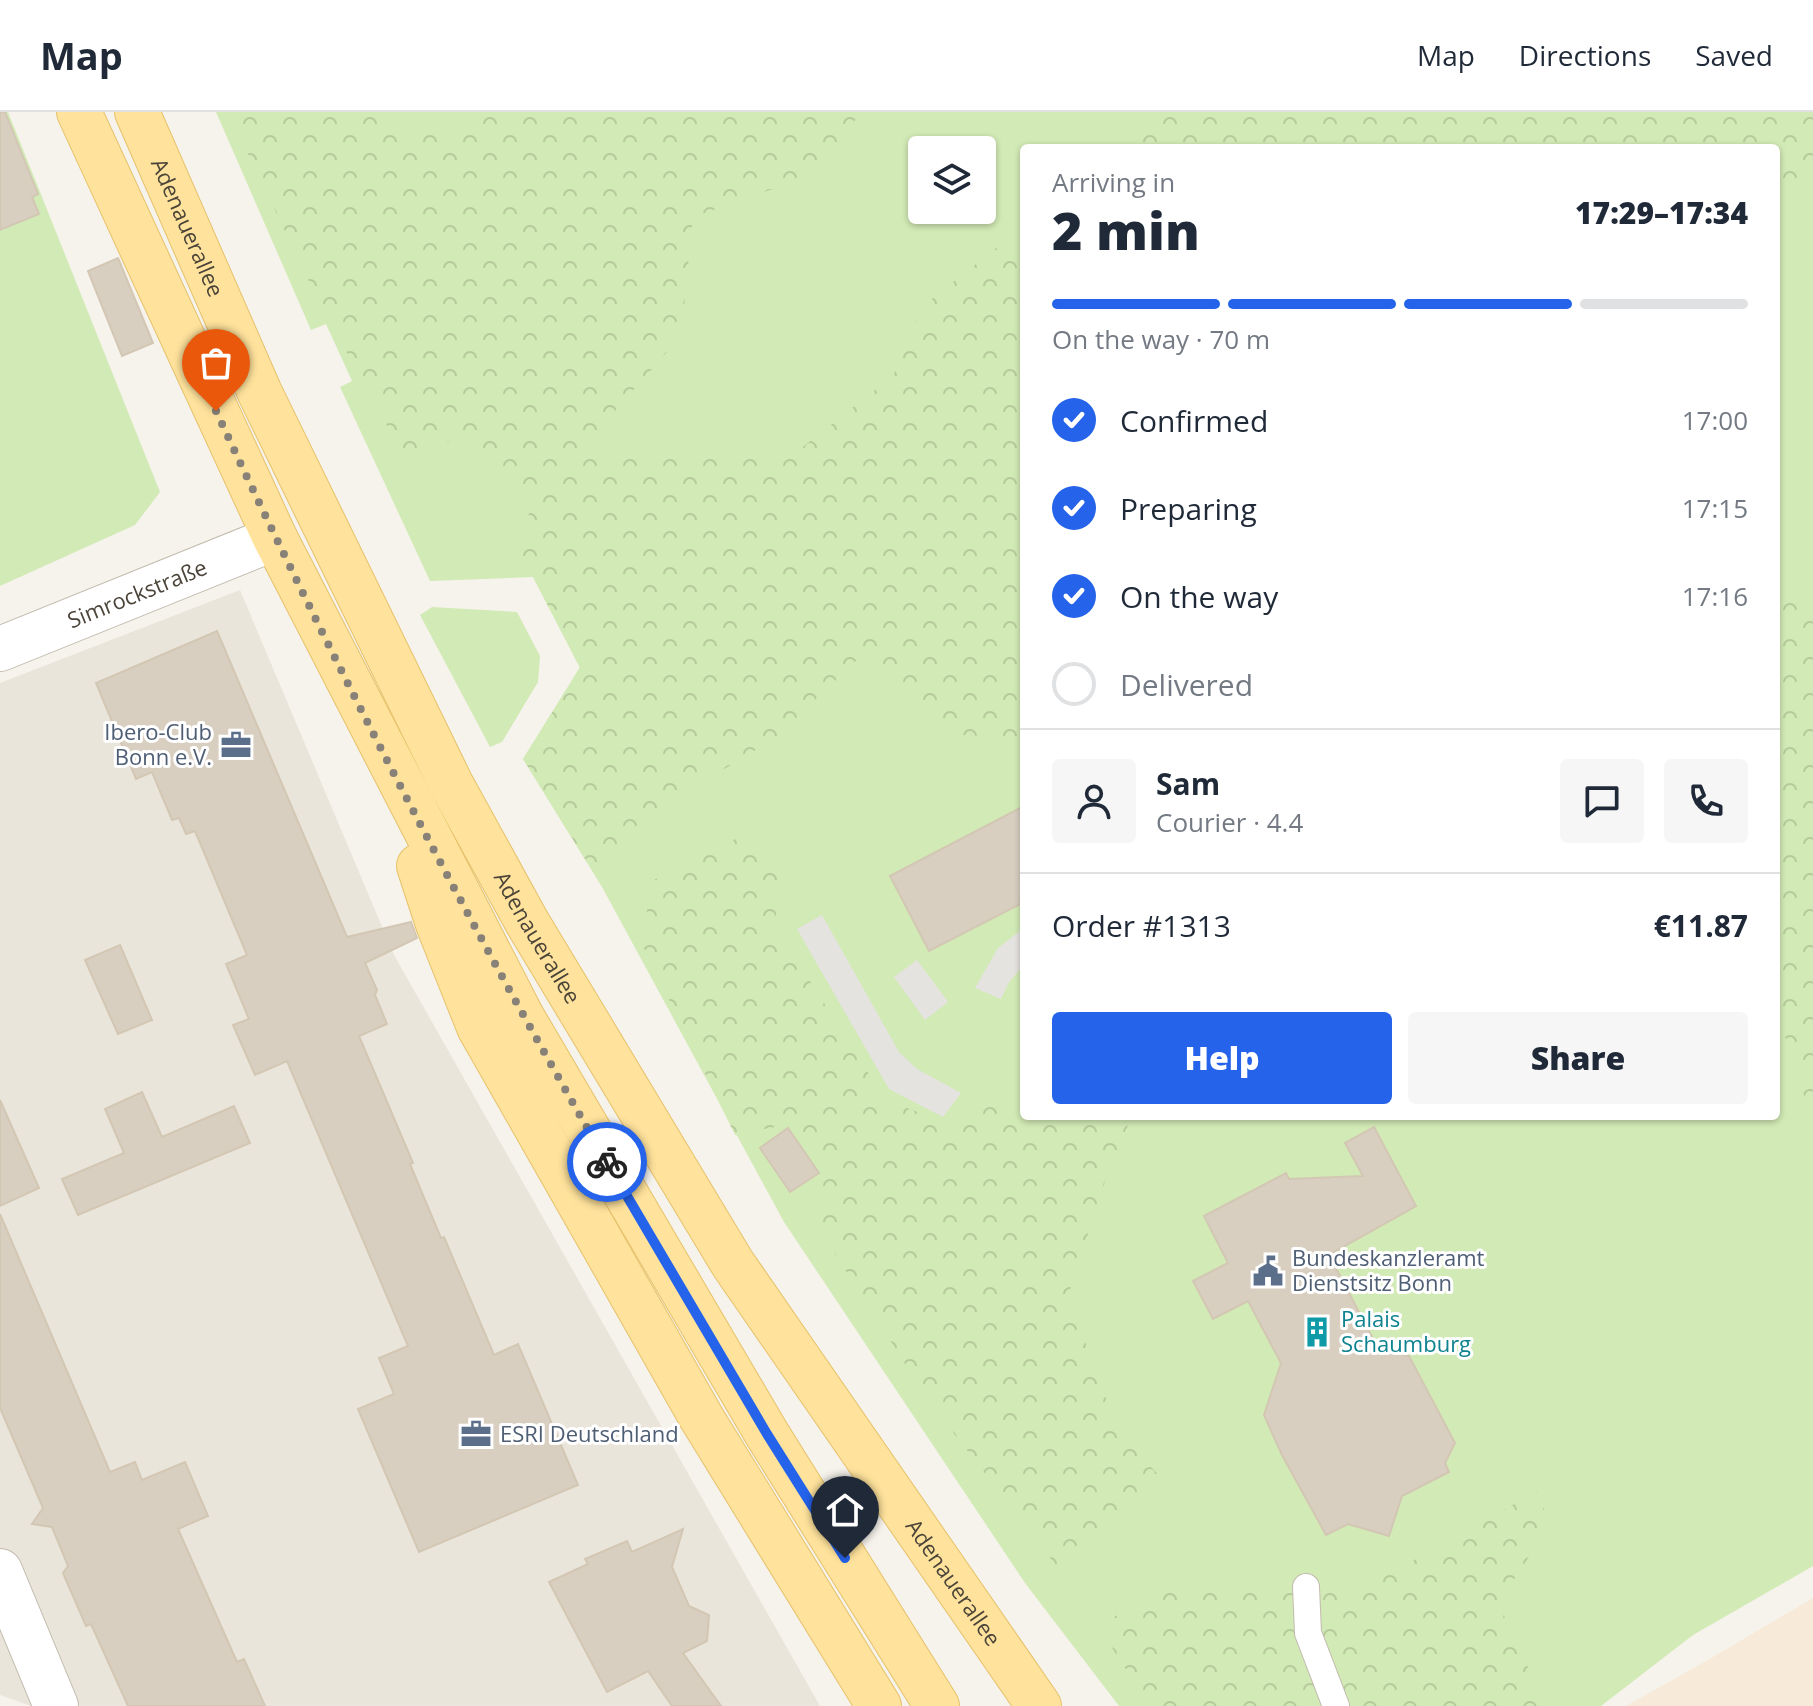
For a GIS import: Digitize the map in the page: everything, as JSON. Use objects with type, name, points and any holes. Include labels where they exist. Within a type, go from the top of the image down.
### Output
[{"type":"main road","points":[[79,112],[275,538],[532,1035],[767,1434],[937,1706]]},
{"type":"main road","name":"Adenauerallee","points":[[137,112],[260,393],[444,770],[527,922],[733,1264],[1039,1706]]},
{"type":"main road","points":[[395,775],[423,880],[479,1027],[701,1417],[879,1706]]},
{"type":"street","name":"Simrockstraße","points":[[0,649],[275,538]]},
{"type":"street","points":[[0,1657],[3,1578]]},
{"type":"street","points":[[3,1578],[56,1706]]},
{"type":"lane","points":[[1306,1587],[1308,1633],[1336,1706]]},
{"type":"shaded area","points":[[240,590],[394,955],[820,1706],[31,1706],[0,1695],[0,683]]},
{"type":"shaded area","points":[[822,915],[899,1052],[917,1069],[961,1093],[943,1117],[889,1089],[797,929]]},
{"type":"shaded area","points":[[1020,931],[1020,970],[1009,982],[1001,999],[975,988],[998,948]]},
{"type":"shaded area","points":[[917,960],[948,1002],[925,1020],[894,977]]},
{"type":"shaded area","points":[[1813,1598],[1813,1706],[1626,1706],[1706,1661]]},
{"type":"green space","points":[[0,112],[8,112],[160,492],[135,525],[0,586]]},
{"type":"green space","points":[[216,112],[1813,112],[1813,1566],[1693,1635],[1601,1706],[1119,1706],[1025,1583],[784,1222],[602,887],[523,759],[580,667],[533,577],[430,581],[340,387],[352,381],[326,324],[311,330]]},
{"type":"green space","points":[[228,112],[379,112],[392,127],[459,129],[472,112],[862,112],[810,176],[693,217],[681,336],[577,454],[710,451],[785,461],[893,376],[923,306],[1020,229],[1020,738],[962,735],[859,658],[775,738],[654,812],[592,870],[523,759],[580,668],[533,577],[506,561],[537,497],[471,437],[401,451],[319,302]]},
{"type":"green space","points":[[1174,112],[1813,112],[1813,182],[1780,183],[1780,144],[1130,144]]},
{"type":"green space","points":[[1813,598],[1813,1123],[1780,1021],[1780,602]]},
{"type":"green space","points":[[432,607],[517,612],[540,656],[538,682],[502,742],[490,747],[420,615]]},
{"type":"green space","points":[[745,835],[780,857],[775,926],[885,1099],[940,1121],[1020,1096],[1020,1120],[1130,1120],[1108,1172],[1068,1296],[1119,1433],[1167,1484],[1058,1568],[928,1400],[818,1227],[823,1152],[790,1124],[735,1135],[640,940],[654,880],[686,860]]},
{"type":"green space","points":[[1541,1489],[1547,1530],[1498,1603],[1546,1706],[1149,1706],[1097,1624],[1170,1592],[1364,1588]]},
{"type":"building","points":[[0,112],[5,112],[38,194],[32,197],[39,214],[0,230]]},
{"type":"building","points":[[118,258],[153,343],[122,356],[88,271]]},
{"type":"building","points":[[217,631],[347,937],[411,922],[417,938],[365,963],[387,1024],[359,1036],[441,1238],[444,1237],[494,1355],[518,1344],[578,1485],[419,1552],[358,1409],[394,1394],[379,1358],[408,1346],[287,1061],[255,1075],[233,1025],[249,1019],[226,964],[247,955],[195,831],[186,834],[179,818],[172,820],[152,772],[136,779],[96,683]]},
{"type":"building","points":[[1020,808],[1020,904],[929,951],[890,876]]},
{"type":"building","points":[[120,945],[152,1020],[118,1034],[85,960]]},
{"type":"building","points":[[142,1092],[162,1137],[234,1106],[250,1143],[78,1215],[62,1179],[124,1153],[105,1109]]},
{"type":"building","points":[[0,1100],[39,1188],[0,1206]]},
{"type":"building","name":"Palais Schaumburg","points":[[1374,1127],[1416,1206],[1329,1255],[1378,1348],[1409,1356],[1455,1443],[1445,1463],[1449,1472],[1402,1496],[1389,1536],[1348,1524],[1326,1535],[1264,1415],[1281,1363],[1248,1301],[1213,1319],[1193,1281],[1228,1263],[1204,1216],[1286,1173],[1289,1179],[1363,1176],[1345,1143]]},
{"type":"building","points":[[788,1128],[819,1173],[790,1192],[760,1148]]},
{"type":"building","points":[[0,1214],[110,1472],[135,1462],[142,1480],[185,1462],[208,1516],[178,1529],[237,1662],[244,1659],[265,1706],[128,1706],[91,1624],[86,1626],[63,1573],[68,1566],[52,1527],[32,1524],[43,1508],[0,1408]]},
{"type":"building","points":[[683,1529],[672,1567],[689,1606],[709,1615],[707,1641],[683,1653],[721,1706],[672,1706],[648,1671],[607,1692],[549,1582],[588,1564],[585,1559],[627,1541],[632,1552]]},
{"type":"way so far","points":[[216,411],[275,538],[440,862],[532,1035],[607,1162]]},
{"type":"place","name":"Ibero-Club Bonn e.V.","points":[[236,745]]},
{"type":"place","name":"Bundeskanzleramt Dienstsitz Bonn","points":[[1268,1271]]},
{"type":"place","name":"Palais Schaumburg","points":[[1317,1332]]},
{"type":"place","name":"ESRI Deutschland","points":[[476,1434]]},
{"type":"route","points":[[607,1162],[767,1434],[845,1558]]}]
